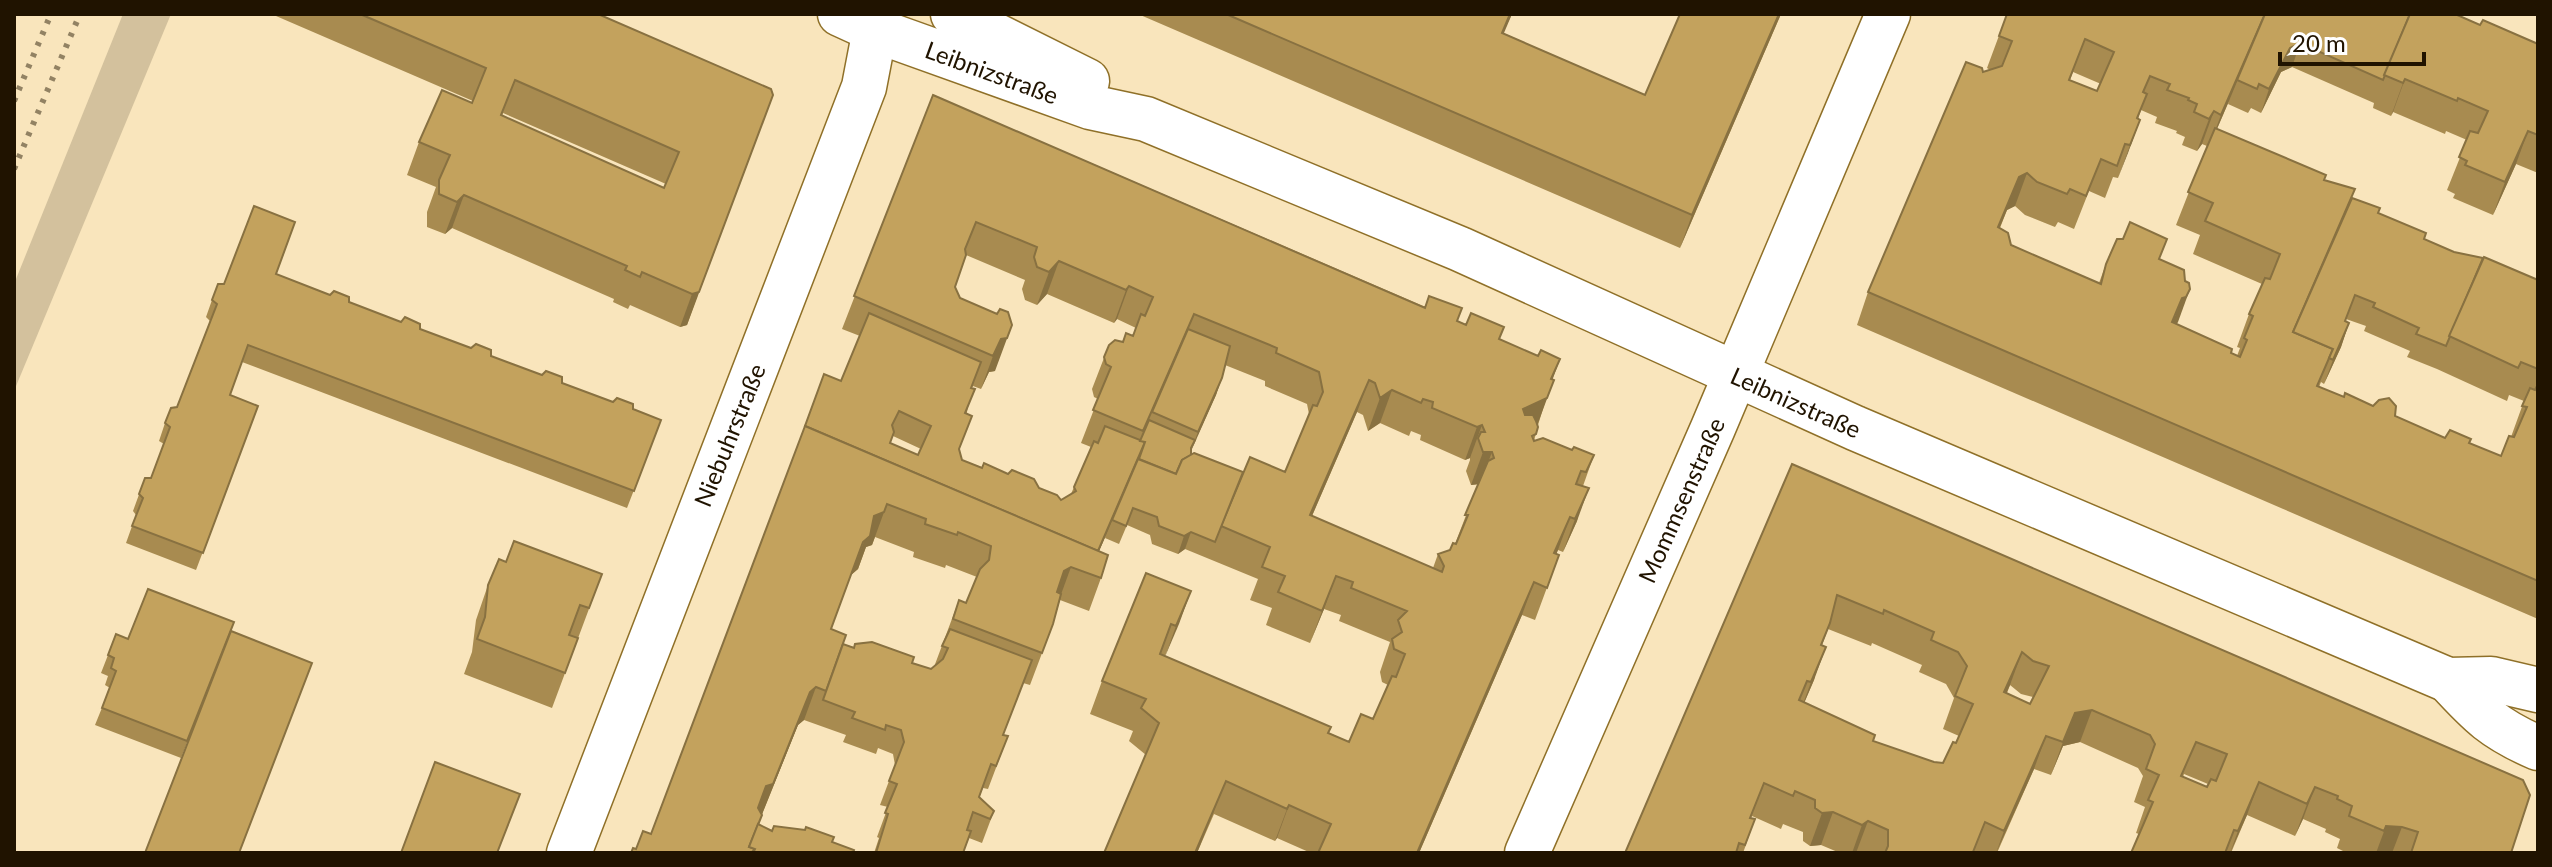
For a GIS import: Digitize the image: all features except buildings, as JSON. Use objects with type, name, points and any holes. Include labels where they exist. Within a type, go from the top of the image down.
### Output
[{"type":"street","name":"Leibnizstraße","points":[[953,14],[1098,86],[1146,119]]},
{"type":"street","name":"Mommsenstraße","points":[[1527,853],[1736,375],[1888,14]]},
{"type":"street","name":"Leibnizstraße","points":[[864,19],[1090,107],[1146,119],[1460,249],[1736,375],[2448,680],[2475,709],[2505,734],[2538,748]]},
{"type":"street","name":"Niebuhrstraße","points":[[569,853],[864,87],[864,19]]},
{"type":"street","name":"Leibnizstraße","points":[[2448,680],[2491,679],[2538,690]]},
{"type":"shaded area","points":[[123,14],[171,14],[14,391],[14,284]]},
{"type":"railway","points":[[14,101],[51,14]]},
{"type":"railway","points":[[14,169],[80,14]]}]
